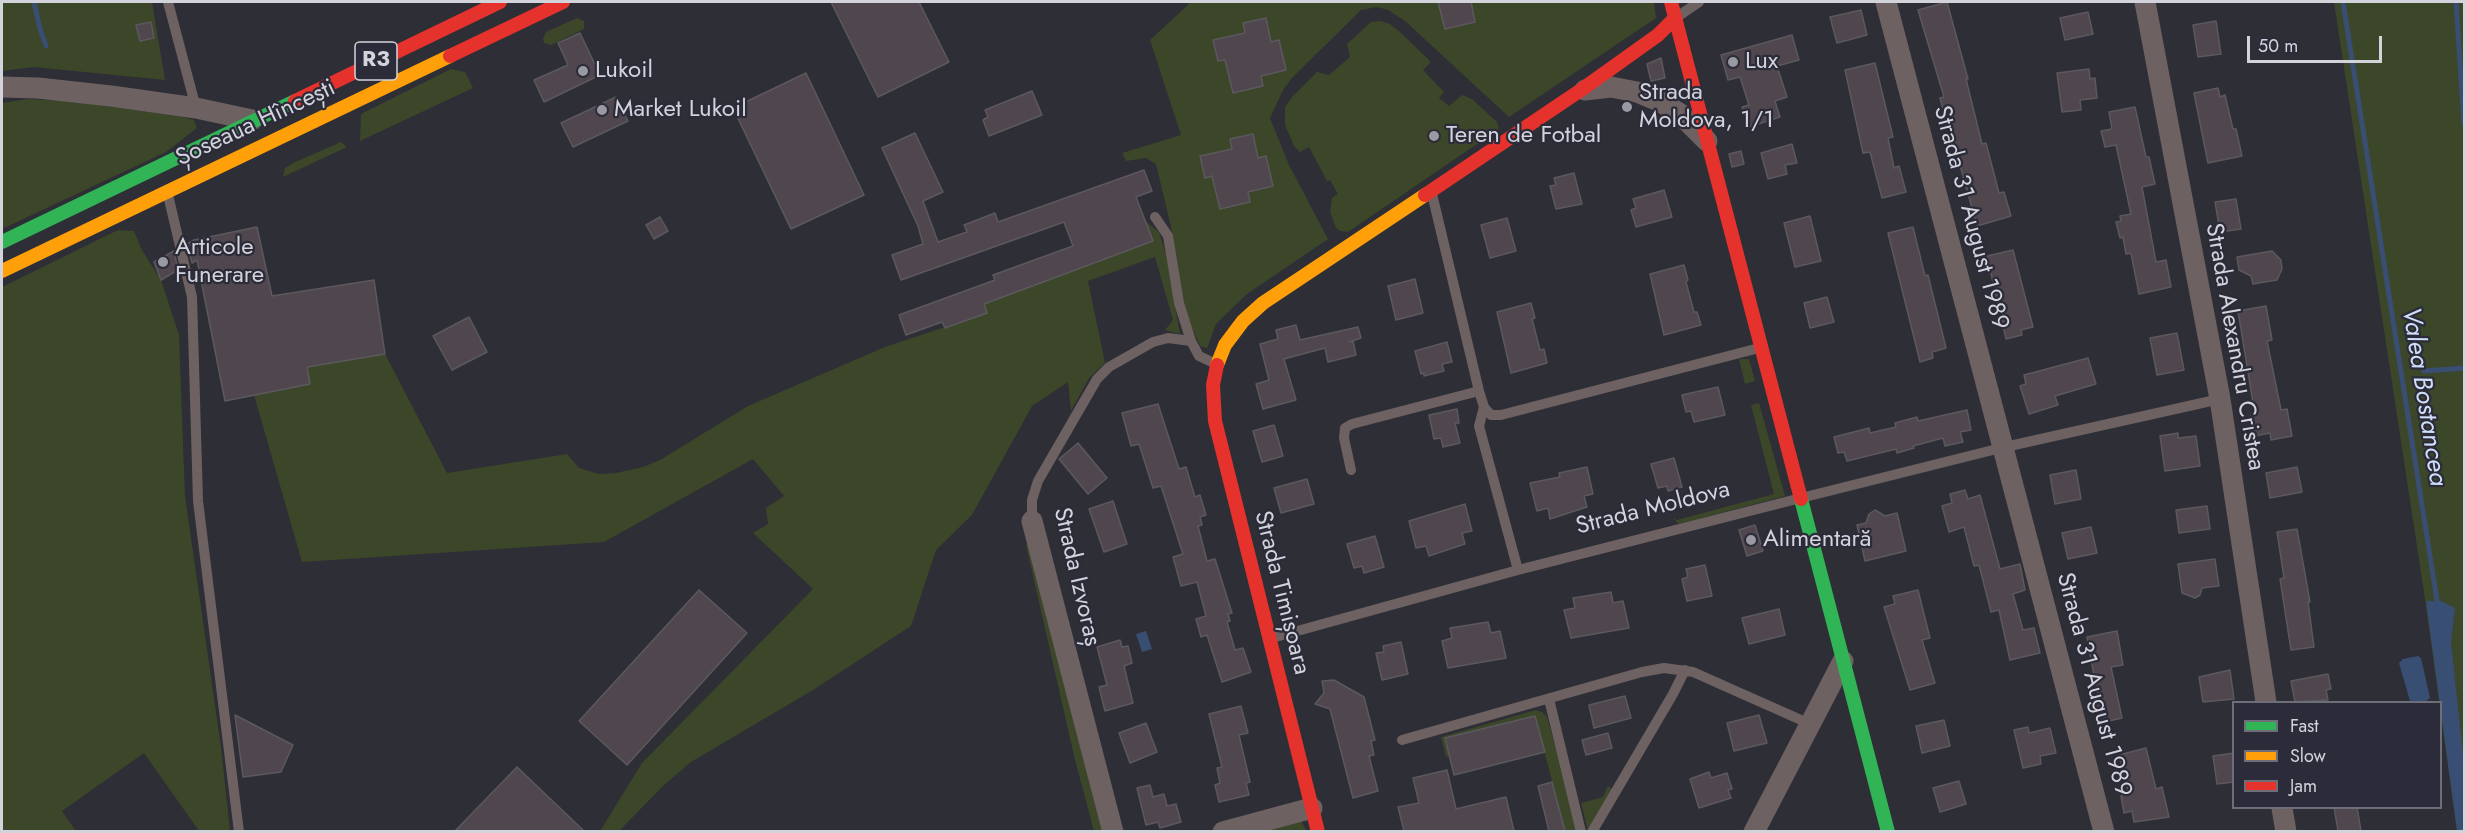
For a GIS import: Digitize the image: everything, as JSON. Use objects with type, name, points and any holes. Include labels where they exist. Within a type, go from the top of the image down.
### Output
[{"type":"main road","name":"Șoseaua Hîncești","points":[[2,242],[500,2]]},
{"type":"main road","name":"Șoseaua Hîncești","points":[[2,271],[563,2]]},
{"type":"main road","points":[[1671,2],[1888,831]]},
{"type":"main road","points":[[1217,364],[1225,345],[1243,321],[1263,303],[1581,90],[1658,35],[1675,18]]},
{"type":"main road","name":"Strada Timișoara","points":[[1217,364],[1213,385],[1215,421],[1318,831]]},
{"type":"street","name":"Strada 31 August 1989","points":[[1886,2],[2005,447],[2104,831]]},
{"type":"street","name":"Strada Alexandru Cristea","points":[[2145,2],[2220,399],[2266,701]]},
{"type":"street","points":[[2,87],[90,93],[196,108],[252,120]]},
{"type":"street","points":[[1581,90],[1611,87],[1637,92],[1659,101],[1679,113],[1710,144]]},
{"type":"street","name":"Strada Izvoraș","points":[[1032,521],[1113,831]]},
{"type":"street","points":[[1754,831],[1843,662]]},
{"type":"street","points":[[1223,831],[1312,807]]},
{"type":"street","points":[[2283,809],[2286,831]]},
{"type":"lane","points":[[168,2],[196,108]]},
{"type":"lane","points":[[1675,18],[1699,2]]},
{"type":"lane","points":[[167,191],[192,297],[198,501],[239,831]]},
{"type":"lane","points":[[1431,191],[1479,391],[1484,408],[1491,415],[1501,415],[1762,347]]},
{"type":"lane","points":[[1155,217],[1168,236],[1179,303],[1191,340],[1198,356],[1217,364]]},
{"type":"lane","name":"Strada Izvoraș","points":[[1032,521],[1032,500],[1038,481],[1097,379],[1109,367],[1153,342],[1168,338],[1191,340]]},
{"type":"lane","points":[[1351,470],[1344,438],[1345,428],[1352,424],[1479,391]]},
{"type":"lane","points":[[1801,498],[2005,447],[2220,399]]},
{"type":"lane","points":[[1484,408],[1479,426],[1518,570]]},
{"type":"lane","name":"Strada Moldova","points":[[1269,639],[1518,570],[1801,498]]},
{"type":"lane","points":[[1402,740],[1642,672],[1664,668],[1685,670],[1810,724]]},
{"type":"lane","points":[[1592,831],[1685,670]]},
{"type":"lane","points":[[1549,699],[1581,831]]},
{"type":"green space","points":[[2,2],[152,2],[165,80],[34,67],[2,71]]},
{"type":"green space","points":[[1191,2],[1654,2],[1656,18],[1509,117],[1405,21],[1388,10],[1377,7],[1361,10],[1292,78],[1283,90],[1270,118],[1289,165],[1328,239],[1247,294],[1216,324],[1207,348],[1200,346],[1183,301],[1171,227],[1156,164],[1146,158],[1126,161],[1122,153],[1181,135],[1150,40]]},
{"type":"green space","points":[[2334,2],[2464,2],[2464,831],[2457,831],[2442,722],[2442,701],[2439,701]]},
{"type":"green space","points":[[577,18],[584,21],[584,29],[551,45],[544,43],[546,32]]},
{"type":"green space","points":[[1380,21],[1390,24],[1399,31],[1431,62],[1423,70],[1444,92],[1439,98],[1449,106],[1462,95],[1472,99],[1497,122],[1499,129],[1348,232],[1340,231],[1336,228],[1330,212],[1332,198],[1338,194],[1330,180],[1327,181],[1309,147],[1300,152],[1294,146],[1285,125],[1285,107],[1317,72],[1329,75],[1350,57],[1347,44],[1371,22]]},
{"type":"green space","points":[[451,69],[465,72],[473,88],[360,141],[361,114]]},
{"type":"green space","points":[[27,99],[73,101],[177,116],[194,120],[197,128],[166,152],[2,229],[2,103]]},
{"type":"green space","points":[[341,142],[347,147],[283,177],[285,168],[293,163]]},
{"type":"green space","points":[[1144,220],[1159,232],[1166,254],[1180,334],[1165,330],[1173,320],[1155,257],[1088,281],[1105,363],[1089,378],[1071,411],[1068,382],[1032,406],[972,515],[936,550],[911,626],[813,690],[691,762],[663,786],[619,831],[600,831],[642,763],[813,589],[753,533],[768,524],[766,508],[784,496],[753,459],[604,542],[302,562],[254,395],[307,367],[385,354],[447,473],[567,454],[579,468],[599,474],[616,473],[643,467],[660,460],[748,406],[885,347],[987,313],[984,304],[1152,242]]},
{"type":"green space","points":[[118,230],[134,231],[142,250],[161,280],[179,335],[185,496],[221,747],[230,831],[199,831],[144,753],[62,811],[76,831],[2,832],[2,287]]},
{"type":"green space","points":[[1739,359],[1749,359],[1755,381],[1745,384]]},
{"type":"green space","points":[[1759,403],[1785,496],[1679,524],[1673,518],[1677,520],[1774,494],[1751,405]]},
{"type":"green space","points":[[1031,539],[1106,831],[1094,831],[1075,760],[1026,545]]},
{"type":"green space","points":[[1536,710],[1547,717],[1579,831],[1565,831],[1535,716],[1445,738],[1449,756],[1446,757],[1441,737]]},
{"type":"green space","points":[[1608,786],[1612,789],[1588,831],[1581,803],[1603,797]]},
{"type":"green space","points":[[1300,819],[1307,832],[1249,832]]},
{"type":"water","points":[[2426,601],[2441,601],[2455,608],[2451,642],[2464,764],[2464,831],[2457,831],[2442,720],[2442,701],[2439,701]]},
{"type":"water","points":[[1146,631],[1152,649],[1142,652],[1136,634]]},
{"type":"water","points":[[2418,656],[2421,658],[2430,698],[2426,701],[2410,701],[2399,663],[2403,659]]},
{"type":"building","points":[[831,2],[919,2],[949,62],[878,97]]},
{"type":"building","points":[[1438,2],[1471,2],[1475,22],[1445,29]]},
{"type":"building","points":[[1947,2],[1968,79],[1966,79],[1982,144],[1986,143],[1999,193],[2004,192],[2011,216],[1977,226],[1949,126],[1947,126],[1940,98],[1944,97],[1918,10]]},
{"type":"building","points":[[1861,10],[1867,35],[1837,43],[1830,17]]},
{"type":"building","points":[[2088,12],[2093,34],[2065,40],[2060,18]]},
{"type":"building","points":[[1266,18],[1271,42],[1279,40],[1286,70],[1261,76],[1263,86],[1233,93],[1225,60],[1218,61],[1213,40],[1245,33],[1243,23]]},
{"type":"building","points":[[2216,21],[2221,54],[2198,57],[2193,25]]},
{"type":"building","points":[[151,22],[154,38],[140,41],[136,25]]},
{"type":"building","points":[[580,33],[600,75],[544,102],[534,80],[568,65],[558,43]]},
{"type":"building","points":[[1792,35],[1799,60],[1777,66],[1787,97],[1775,101],[1780,117],[1749,127],[1742,107],[1749,105],[1740,77],[1728,80],[1721,55]]},
{"type":"building","points":[[1661,58],[1665,78],[1651,81],[1647,64]]},
{"type":"building","points":[[1875,63],[1893,137],[1888,138],[1894,168],[1899,166],[1906,192],[1882,198],[1870,152],[1863,153],[1845,70]]},
{"type":"building","points":[[2089,69],[2090,79],[2095,78],[2097,98],[2080,100],[2081,110],[2062,112],[2057,73]]},
{"type":"building","points":[[806,73],[864,195],[791,229],[733,108]]},
{"type":"building","points":[[2218,88],[2220,97],[2225,95],[2242,156],[2208,163],[2194,93]]},
{"type":"building","points":[[1032,91],[1042,115],[989,136],[983,120],[988,117],[985,110]]},
{"type":"building","points":[[616,97],[628,121],[573,147],[561,123]]},
{"type":"building","points":[[2135,107],[2146,157],[2149,157],[2155,184],[2142,187],[2156,262],[2166,260],[2171,287],[2139,294],[2131,253],[2126,254],[2123,237],[2120,238],[2116,222],[2121,221],[2120,216],[2131,214],[2116,145],[2105,147],[2101,131],[2112,129],[2109,112]]},
{"type":"building","points":[[915,133],[943,192],[923,201],[938,242],[967,232],[964,225],[995,213],[998,222],[1144,170],[1152,191],[1136,197],[1153,241],[984,304],[987,313],[945,328],[942,322],[906,335],[899,315],[995,280],[993,275],[1073,246],[1064,222],[901,280],[892,255],[923,244],[918,226],[882,148]]},
{"type":"building","points":[[1253,134],[1258,158],[1266,156],[1273,186],[1248,192],[1250,202],[1220,209],[1212,176],[1205,178],[1200,156],[1232,149],[1230,139]]},
{"type":"building","points":[[1792,144],[1797,163],[1785,165],[1787,174],[1768,179],[1761,153]]},
{"type":"building","points":[[1741,151],[1744,164],[1732,167],[1729,154]]},
{"type":"building","points":[[1574,173],[1582,204],[1556,209],[1550,186],[1556,185],[1554,178]]},
{"type":"building","points":[[1664,190],[1672,217],[1636,227],[1631,210],[1636,208],[1633,199]]},
{"type":"building","points":[[2236,199],[2241,229],[2220,232],[2215,202]]},
{"type":"building","points":[[1810,216],[1821,261],[1795,267],[1784,223]]},
{"type":"building","points":[[660,217],[668,231],[654,239],[646,225]]},
{"type":"building","points":[[1507,218],[1516,251],[1490,258],[1481,225]]},
{"type":"building","points":[[257,227],[272,296],[374,280],[385,354],[307,367],[310,384],[225,401],[197,260],[192,263],[187,244],[194,240]]},
{"type":"building","points":[[1913,227],[1925,276],[1928,275],[1946,348],[1932,352],[1933,358],[1920,362],[1888,233]]},
{"type":"building","points":[[2013,250],[2033,327],[2021,330],[2022,335],[2006,339],[1987,256]]},
{"type":"building","points":[[174,251],[178,270],[161,280],[154,262]]},
{"type":"building","points":[[2272,251],[2281,260],[2282,269],[2277,280],[2253,284],[2251,276],[2239,270],[2237,257]]},
{"type":"building","points":[[1684,265],[1694,312],[1697,312],[1701,325],[1664,335],[1650,274]]},
{"type":"building","points":[[1415,279],[1423,313],[1396,320],[1388,286]]},
{"type":"building","points":[[1827,297],[1834,322],[1810,328],[1804,303]]},
{"type":"building","points":[[1531,303],[1535,318],[1532,319],[1540,350],[1544,349],[1547,363],[1511,373],[1497,312]]},
{"type":"building","points":[[2266,306],[2272,340],[2267,341],[2281,410],[2287,409],[2292,436],[2271,440],[2270,433],[2255,436],[2251,415],[2255,415],[2238,311]]},
{"type":"building","points":[[469,317],[487,352],[452,370],[433,336]]},
{"type":"building","points":[[1296,325],[1300,340],[1358,327],[1361,338],[1349,342],[1353,341],[1356,355],[1328,362],[1325,348],[1284,359],[1296,400],[1263,409],[1256,384],[1269,380],[1260,344],[1278,339],[1276,330]]},
{"type":"building","points":[[2177,333],[2184,370],[2157,375],[2150,338]]},
{"type":"building","points":[[1447,342],[1452,362],[1442,364],[1444,371],[1424,376],[1424,373],[1421,374],[1415,351]]},
{"type":"building","points":[[2088,358],[2096,384],[2055,396],[2058,405],[2029,414],[2020,386],[2026,384],[2024,375]]},
{"type":"building","points":[[1718,387],[1725,415],[1694,422],[1691,411],[1686,412],[1682,395]]},
{"type":"building","points":[[1158,404],[1179,469],[1186,467],[1195,497],[1200,495],[1206,515],[1200,517],[1202,525],[1198,526],[1207,561],[1215,559],[1232,613],[1228,614],[1230,621],[1227,622],[1235,650],[1243,648],[1251,672],[1222,682],[1207,635],[1201,637],[1196,619],[1206,616],[1197,582],[1181,586],[1173,557],[1183,554],[1161,486],[1153,488],[1139,444],[1131,446],[1122,413]]},
{"type":"building","points":[[1457,409],[1459,423],[1455,423],[1460,443],[1443,447],[1441,438],[1434,439],[1429,415]]},
{"type":"building","points":[[1967,410],[1971,430],[1960,432],[1963,442],[1945,446],[1943,438],[1897,453],[1896,449],[1847,461],[1844,452],[1838,453],[1834,437],[1869,428],[1870,433],[1896,427],[1895,423],[1917,417],[1918,421]]},
{"type":"building","points":[[1274,425],[1283,456],[1262,462],[1253,431]]},
{"type":"building","points":[[2178,433],[2178,438],[2196,436],[2200,466],[2165,471],[2160,436]]},
{"type":"building","points":[[1078,443],[1107,478],[1088,494],[1059,459]]},
{"type":"building","points":[[1674,458],[1682,487],[1668,491],[1667,486],[1658,488],[1651,464]]},
{"type":"building","points":[[1587,467],[1593,494],[1584,496],[1587,507],[1550,519],[1548,508],[1537,511],[1530,483],[1560,477],[1559,473]]},
{"type":"building","points":[[2297,467],[2302,492],[2270,498],[2266,473]]},
{"type":"building","points":[[2076,470],[2081,499],[2055,504],[2050,475]]},
{"type":"building","points":[[1307,479],[1314,504],[1281,513],[1274,488]]},
{"type":"building","points":[[1965,490],[1968,499],[1980,495],[2000,569],[2020,564],[2025,590],[2013,594],[2023,630],[2034,628],[2040,653],[2010,660],[1999,610],[1991,612],[1979,565],[1974,566],[1964,527],[1949,532],[1942,506],[1952,503],[1950,494]]},
{"type":"building","points":[[1113,501],[1127,544],[1104,552],[1089,509]]},
{"type":"building","points":[[1465,504],[1472,531],[1462,533],[1465,544],[1429,556],[1426,546],[1416,548],[1409,521]]},
{"type":"building","points":[[2207,506],[2210,529],[2179,533],[2176,510]]},
{"type":"building","points":[[1875,510],[1885,516],[1897,513],[1906,551],[1865,561],[1857,525],[1866,523],[1869,514]]},
{"type":"building","points":[[1755,525],[1763,551],[1747,556],[1739,530]]},
{"type":"building","points":[[2091,527],[2097,553],[2068,559],[2062,533]]},
{"type":"building","points":[[2297,529],[2310,602],[2308,602],[2314,647],[2291,650],[2280,579],[2284,578],[2277,532]]},
{"type":"building","points":[[1375,536],[1384,567],[1364,573],[1362,566],[1354,568],[1347,544]]},
{"type":"building","points":[[2215,559],[2219,586],[2202,588],[2200,595],[2195,598],[2182,593],[2178,564]]},
{"type":"building","points":[[1705,565],[1712,596],[1687,601],[1682,579],[1688,577],[1686,569]]},
{"type":"building","points":[[699,590],[747,633],[627,765],[579,721]]},
{"type":"building","points":[[1918,590],[1930,638],[1922,640],[1935,683],[1910,690],[1884,607],[1895,604],[1893,596]]},
{"type":"building","points":[[1611,592],[1613,603],[1623,601],[1629,628],[1571,638],[1564,610],[1575,608],[1573,598]]},
{"type":"building","points":[[1779,609],[1785,635],[1749,644],[1742,618]]},
{"type":"building","points":[[1488,622],[1491,633],[1500,631],[1506,658],[1448,668],[1442,641],[1452,638],[1450,628]]},
{"type":"building","points":[[2117,631],[2123,665],[2111,667],[2122,718],[2100,723],[2094,698],[2098,697],[2087,637]]},
{"type":"building","points":[[1120,640],[1122,647],[1128,646],[1132,663],[1124,666],[1133,703],[1105,711],[1099,687],[1107,685],[1097,647]]},
{"type":"building","points":[[1401,642],[1408,674],[1382,680],[1376,653],[1384,652],[1383,646]]},
{"type":"building","points":[[2230,670],[2234,699],[2203,702],[2199,677]]},
{"type":"building","points":[[2328,674],[2331,689],[2326,690],[2328,700],[2295,701],[2291,681]]},
{"type":"building","points":[[1334,680],[1364,697],[1375,740],[1371,741],[1374,755],[1369,756],[1378,791],[1353,798],[1330,709],[1315,704],[1324,693],[1322,681]]},
{"type":"building","points":[[1625,696],[1631,718],[1594,728],[1589,705]]},
{"type":"building","points":[[1241,706],[1248,733],[1239,735],[1250,782],[1246,783],[1249,795],[1219,802],[1215,785],[1220,783],[1217,768],[1222,767],[1209,714]]},
{"type":"building","points":[[235,715],[293,745],[281,772],[243,777]]},
{"type":"building","points":[[1759,715],[1767,743],[1734,751],[1727,723]]},
{"type":"building","points":[[1535,716],[1545,752],[1454,775],[1445,738]]},
{"type":"building","points":[[1944,720],[1950,746],[1922,753],[1916,726]]},
{"type":"building","points":[[1146,723],[1157,752],[1130,763],[1119,733]]},
{"type":"building","points":[[2028,727],[2029,733],[2050,728],[2056,753],[2040,756],[2041,764],[2023,768],[2014,730]]},
{"type":"building","points":[[1608,733],[1612,748],[1586,755],[1582,740]]},
{"type":"building","points":[[2146,748],[2156,789],[2162,787],[2169,817],[2134,822],[2132,811],[2124,813],[2121,796],[2129,794],[2119,755]]},
{"type":"building","points":[[2232,753],[2232,782],[2217,784],[2213,756]]},
{"type":"building","points":[[517,767],[584,831],[455,831]]},
{"type":"building","points":[[1447,770],[1456,809],[1506,797],[1514,831],[1404,831],[1398,807],[1419,803],[1413,778]]},
{"type":"building","points":[[1709,772],[1711,778],[1727,773],[1732,789],[1728,790],[1731,798],[1699,808],[1690,779]]},
{"type":"building","points":[[1959,781],[1966,804],[1940,812],[1933,788]]},
{"type":"building","points":[[1552,782],[1565,831],[1549,831],[1538,786]]},
{"type":"building","points":[[1150,785],[1153,797],[1164,794],[1167,806],[1176,804],[1181,822],[1160,828],[1158,822],[1146,825],[1137,788]]},
{"type":"building","points":[[2334,809],[2357,809],[2361,831],[2338,831]]},
{"type":"waterway","points":[[34,2],[46,46]]},
{"type":"waterway","name":"Valea Bostancea","points":[[2343,2],[2438,607]]},
{"type":"waterway","points":[[2456,2],[2464,124]]},
{"type":"waterway","points":[[2424,371],[2464,368]]},
{"type":"traffic: fast","points":[[2,242],[295,101]]},
{"type":"traffic: fast","points":[[1801,499],[1888,832]]},
{"type":"traffic: slow","points":[[2,271],[450,56]]},
{"type":"traffic: slow","points":[[1217,365],[1225,345],[1243,321],[1263,303],[1425,195]]},
{"type":"traffic: jam","points":[[295,101],[500,2]]},
{"type":"traffic: jam","points":[[450,56],[563,2]]},
{"type":"traffic: jam","points":[[1671,2],[1801,499]]},
{"type":"traffic: jam","points":[[1425,195],[1581,90],[1658,35],[1675,18]]},
{"type":"traffic: jam","points":[[1217,365],[1213,385],[1215,421],[1318,832]]},
{"type":"place","name":"Lux","points":[[1733,62]]},
{"type":"place","name":"Lukoil","points":[[583,71]]},
{"type":"place","name":"Strada Moldova, 1/1","points":[[1627,107]]},
{"type":"place","name":"Market Lukoil","points":[[602,110]]},
{"type":"place","name":"Teren de Fotbal","points":[[1434,136]]},
{"type":"place","name":"Articole Funerare","points":[[163,262]]},
{"type":"place","name":"Alimentară","points":[[1751,540]]}]
